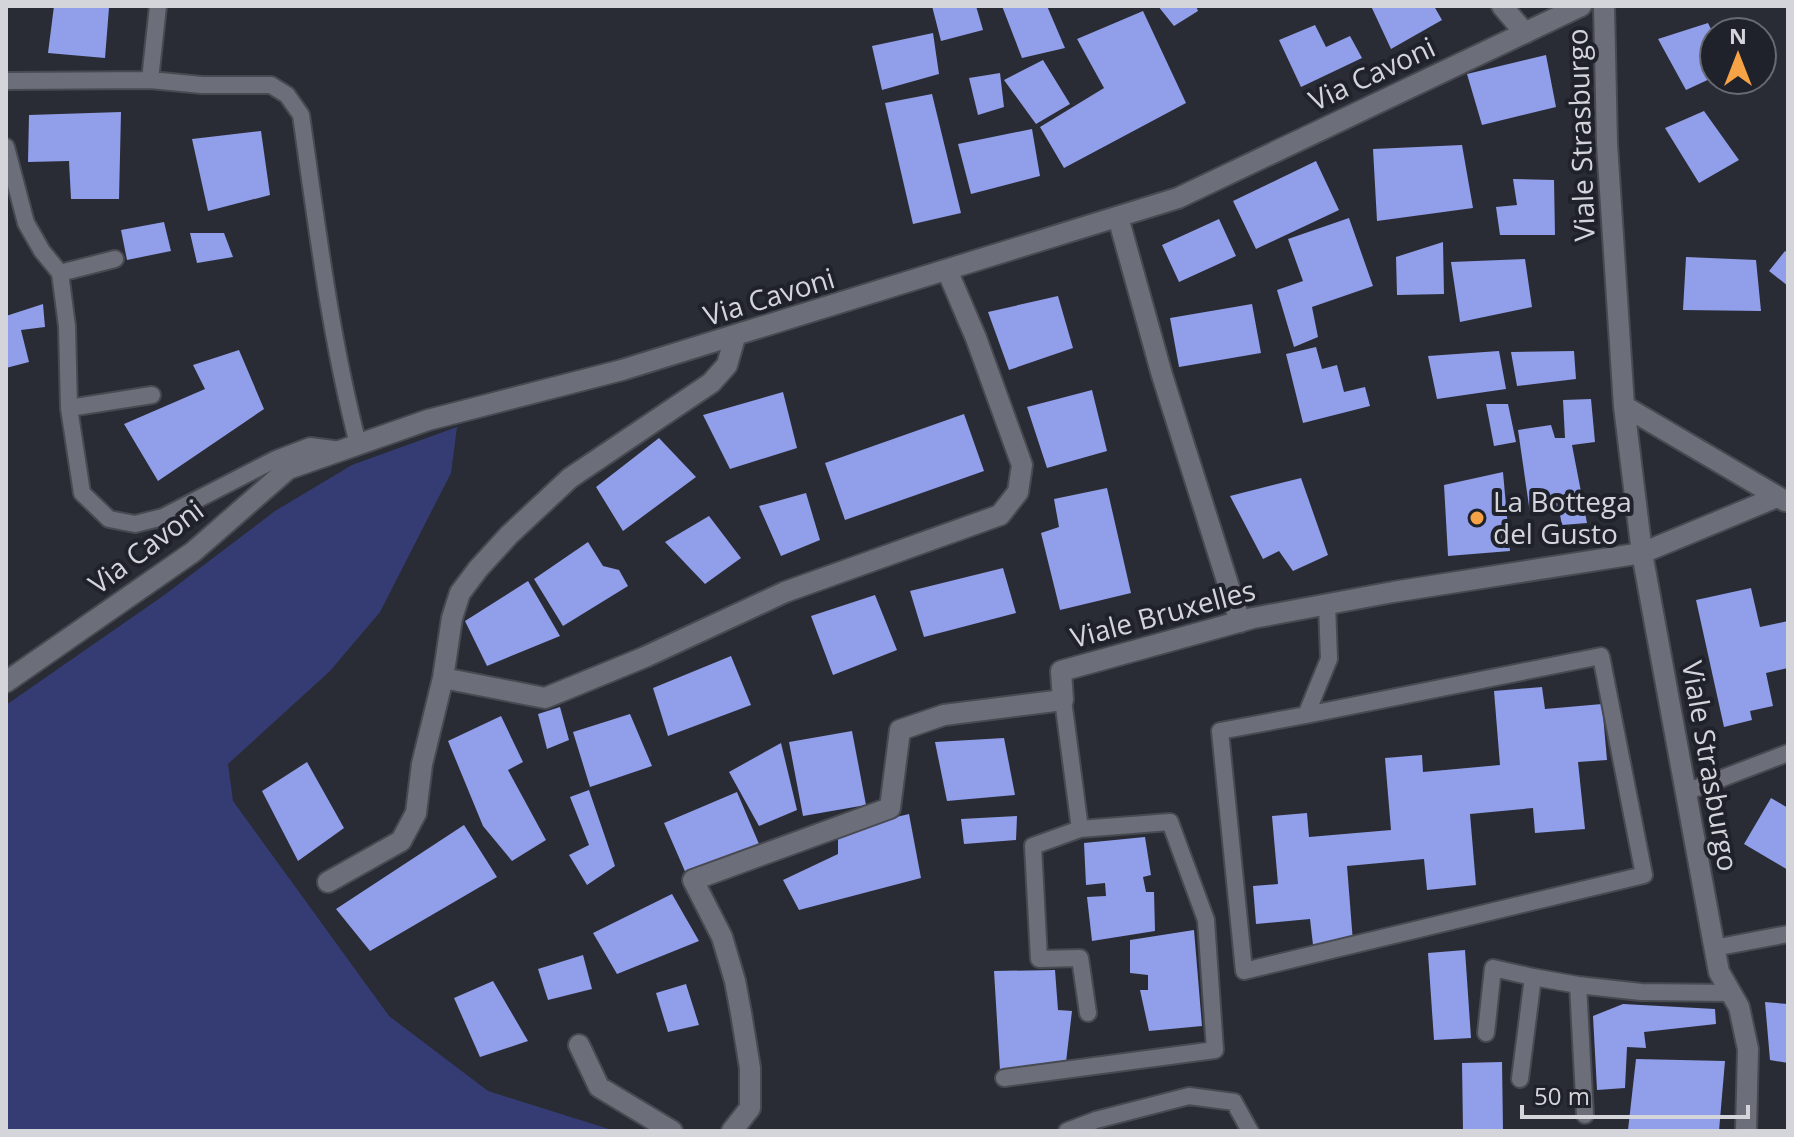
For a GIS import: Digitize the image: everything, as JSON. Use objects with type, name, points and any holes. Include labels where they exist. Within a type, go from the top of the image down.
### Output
[{"type":"street","points":[[1502,6],[1525,33]]},
{"type":"street","name":"Via Cavoni","points":[[6,682],[193,552],[288,469],[428,420],[735,337],[1178,198],[1581,6]]},
{"type":"street","name":"Viale Strasburgo","points":[[1604,6],[1607,144],[1624,406],[1642,553],[1719,972],[1739,1007],[1748,1049],[1746,1131]]},
{"type":"street","points":[[1118,217],[1162,375],[1240,622]]},
{"type":"street","points":[[443,678],[545,698],[645,657],[785,592],[1000,515],[1018,492],[1022,465],[976,338],[947,270]]},
{"type":"street","points":[[328,882],[401,841],[416,813],[422,764],[460,593],[509,535],[570,478],[711,383],[727,365],[735,337]]},
{"type":"street","points":[[1624,406],[1783,500]]},
{"type":"street","name":"Viale Bruxelles","points":[[1063,700],[1061,671],[1240,622],[1327,604],[1642,553],[1783,500]]},
{"type":"street","points":[[732,1131],[750,1108],[750,1068],[735,981],[722,937],[693,880],[890,808],[900,730],[944,715],[1063,700]]},
{"type":"street","points":[[579,1045],[599,1087],[672,1131]]},
{"type":"lane","points":[[150,80],[158,6]]},
{"type":"lane","points":[[6,81],[150,80],[202,85],[271,85],[287,95],[301,115],[350,447],[310,446],[276,459],[163,517],[135,524],[109,519],[82,493],[69,408],[67,326],[60,273],[42,251],[26,223],[6,147]]},
{"type":"lane","points":[[60,273],[115,259]]},
{"type":"lane","points":[[69,408],[152,395]]},
{"type":"lane","points":[[1306,715],[1329,659],[1327,604]]},
{"type":"lane","points":[[1601,656],[1644,875],[1244,971],[1220,731],[1306,715],[1601,656]]},
{"type":"lane","points":[[1063,700],[1080,829]]},
{"type":"lane","points":[[1686,792],[1788,753]]},
{"type":"lane","points":[[1004,1078],[1215,1050],[1206,920],[1170,822],[1080,829],[1033,846],[1039,959],[1080,958],[1088,1013]]},
{"type":"lane","points":[[1714,948],[1788,934]]},
{"type":"lane","points":[[1486,1033],[1493,968],[1578,985],[1641,992],[1731,993]]},
{"type":"lane","points":[[1520,1079],[1533,977]]},
{"type":"lane","points":[[1578,985],[1585,1115]]},
{"type":"lane","points":[[1067,1131],[1096,1120],[1189,1096],[1234,1102],[1250,1131]]},
{"type":"shaded area","points":[[457,427],[451,473],[380,612],[330,671],[228,764],[233,801],[389,1016],[488,1091],[615,1131],[6,1131],[6,705],[163,596],[275,511],[352,465]]},
{"type":"building","points":[[54,6],[109,8],[105,58],[48,53]]},
{"type":"building","points":[[932,6],[976,6],[983,30],[941,41]]},
{"type":"building","points":[[1002,6],[1047,6],[1065,48],[1022,58]]},
{"type":"building","points":[[1158,6],[1196,6],[1198,11],[1174,26]]},
{"type":"building","points":[[1371,6],[1434,6],[1442,20],[1391,49]]},
{"type":"building","points":[[1143,11],[1186,103],[1064,168],[1040,127],[1104,88],[1077,39]]},
{"type":"building","points":[[1315,25],[1326,47],[1350,36],[1362,58],[1301,87],[1279,40]]},
{"type":"building","points":[[1698,26],[1698,84],[1686,90],[1658,39]]},
{"type":"building","points":[[933,33],[939,74],[882,90],[872,46]]},
{"type":"building","points":[[1546,55],[1556,107],[1482,125],[1467,74]]},
{"type":"building","points":[[1043,60],[1070,104],[1036,124],[1004,80]]},
{"type":"building","points":[[1000,73],[1004,107],[978,115],[969,78]]},
{"type":"building","points":[[932,94],[961,213],[913,224],[885,103]]},
{"type":"building","points":[[1704,111],[1739,160],[1699,183],[1665,128]]},
{"type":"building","points":[[121,112],[119,199],[71,199],[69,161],[28,162],[29,115]]},
{"type":"building","points":[[1032,129],[1040,176],[971,194],[958,144]]},
{"type":"building","points":[[261,131],[270,195],[208,211],[192,139]]},
{"type":"building","points":[[1462,145],[1473,208],[1377,221],[1373,149]]},
{"type":"building","points":[[1316,161],[1339,210],[1256,249],[1233,201]]},
{"type":"building","points":[[1513,179],[1554,180],[1555,235],[1500,235],[1496,207],[1517,205]]},
{"type":"building","points":[[1349,218],[1373,286],[1312,307],[1318,337],[1294,347],[1277,290],[1303,281],[1288,239]]},
{"type":"building","points":[[1219,219],[1236,256],[1179,282],[1162,245]]},
{"type":"building","points":[[164,222],[171,251],[127,260],[121,230]]},
{"type":"building","points":[[190,233],[224,233],[233,257],[197,263]]},
{"type":"building","points":[[1443,242],[1444,294],[1397,295],[1396,257]]},
{"type":"building","points":[[1785,251],[1788,253],[1788,286],[1769,271]]},
{"type":"building","points":[[1686,257],[1756,260],[1761,311],[1683,310]]},
{"type":"building","points":[[1525,259],[1532,307],[1460,322],[1451,262]]},
{"type":"building","points":[[1058,296],[1073,348],[1009,370],[988,312]]},
{"type":"building","points":[[43,304],[45,327],[21,330],[29,362],[6,368],[6,316]]},
{"type":"building","points":[[1252,304],[1261,353],[1179,367],[1170,318]]},
{"type":"building","points":[[1316,347],[1322,369],[1337,365],[1344,392],[1365,387],[1370,406],[1303,423],[1286,354]]},
{"type":"building","points":[[239,350],[264,409],[158,481],[124,424],[205,389],[193,365]]},
{"type":"building","points":[[1499,351],[1506,389],[1437,399],[1428,356]]},
{"type":"building","points":[[1574,351],[1576,379],[1517,386],[1511,352]]},
{"type":"building","points":[[1092,390],[1107,451],[1047,468],[1027,407]]},
{"type":"building","points":[[783,392],[797,448],[730,469],[703,415]]},
{"type":"building","points":[[1591,399],[1595,442],[1572,445],[1587,523],[1562,525],[1559,510],[1530,513],[1518,430],[1551,425],[1555,438],[1565,438],[1563,400]]},
{"type":"building","points":[[1486,404],[1508,404],[1516,442],[1494,446]]},
{"type":"building","points":[[964,414],[984,471],[845,520],[825,463]]},
{"type":"building","points":[[659,438],[696,477],[623,531],[596,487]]},
{"type":"building","name":"La Bottega del Gusto","points":[[1503,472],[1510,551],[1448,556],[1444,485]]},
{"type":"building","points":[[1301,478],[1328,555],[1293,571],[1279,551],[1263,559],[1230,496]]},
{"type":"building","points":[[1107,488],[1131,593],[1060,610],[1041,533],[1059,527],[1054,499]]},
{"type":"building","points":[[806,493],[820,540],[781,556],[759,506]]},
{"type":"building","points":[[709,516],[741,558],[705,584],[665,542]]},
{"type":"building","points":[[588,542],[603,566],[619,570],[628,586],[563,626],[534,579]]},
{"type":"building","points":[[1003,568],[1016,613],[924,637],[910,591]]},
{"type":"building","points":[[528,581],[560,636],[487,666],[465,621]]},
{"type":"building","points":[[1751,588],[1760,627],[1788,621],[1788,668],[1766,673],[1773,706],[1750,711],[1752,720],[1724,727],[1696,600]]},
{"type":"building","points":[[875,595],[897,650],[833,675],[811,616]]},
{"type":"building","points":[[731,656],[751,705],[668,736],[653,688]]},
{"type":"building","points":[[1542,687],[1545,709],[1602,704],[1607,760],[1578,762],[1585,829],[1535,833],[1533,808],[1470,814],[1476,885],[1427,890],[1424,859],[1347,866],[1353,942],[1313,945],[1310,919],[1256,924],[1253,886],[1278,884],[1272,816],[1307,813],[1309,837],[1391,830],[1385,758],[1422,755],[1423,772],[1500,765],[1494,691]]},
{"type":"building","points":[[560,707],[569,740],[547,749],[538,714]]},
{"type":"building","points":[[630,714],[652,766],[590,787],[573,732]]},
{"type":"building","points":[[501,716],[523,762],[508,770],[546,840],[512,861],[483,826],[448,741]]},
{"type":"building","points":[[852,731],[866,805],[803,816],[789,742]]},
{"type":"building","points":[[1004,738],[1015,795],[947,801],[935,742]]},
{"type":"building","points":[[781,743],[797,810],[759,826],[729,772]]},
{"type":"building","points":[[307,762],[344,828],[298,861],[262,791]]},
{"type":"building","points":[[589,790],[615,866],[587,885],[569,855],[589,845],[570,797]]},
{"type":"building","points":[[737,792],[759,844],[687,876],[664,823]]},
{"type":"building","points":[[1771,798],[1788,808],[1788,870],[1744,844]]},
{"type":"building","points":[[909,814],[921,878],[799,910],[783,880],[838,854],[838,831]]},
{"type":"building","points":[[1017,816],[1016,840],[964,844],[961,819]]},
{"type":"building","points":[[464,825],[497,877],[370,951],[336,909]]},
{"type":"building","points":[[1145,837],[1151,875],[1143,877],[1146,892],[1154,892],[1155,931],[1092,941],[1087,897],[1106,896],[1105,883],[1086,885],[1084,843]]},
{"type":"building","points":[[672,894],[699,941],[617,974],[593,933]]},
{"type":"building","points":[[1194,930],[1202,1026],[1149,1031],[1140,990],[1148,990],[1148,975],[1130,973],[1130,940]]},
{"type":"building","points":[[1465,950],[1471,1038],[1434,1040],[1428,953]]},
{"type":"building","points":[[583,955],[592,989],[548,1000],[538,969]]},
{"type":"building","points":[[1055,970],[1058,1010],[1072,1011],[1066,1062],[1000,1070],[994,971]]},
{"type":"building","points":[[493,981],[528,1041],[480,1057],[454,998]]},
{"type":"building","points":[[686,984],[699,1025],[668,1032],[656,993]]},
{"type":"building","points":[[1765,1002],[1788,1004],[1788,1063],[1770,1060]]},
{"type":"building","points":[[1623,1004],[1715,1009],[1716,1024],[1644,1032],[1646,1048],[1627,1047],[1625,1088],[1597,1090],[1593,1016]]},
{"type":"building","points":[[1636,1059],[1725,1061],[1719,1131],[1628,1130]]},
{"type":"building","points":[[1502,1062],[1503,1131],[1463,1131],[1462,1063]]},
{"type":"place","name":"La Bottega del Gusto","points":[[1477,518]]}]
